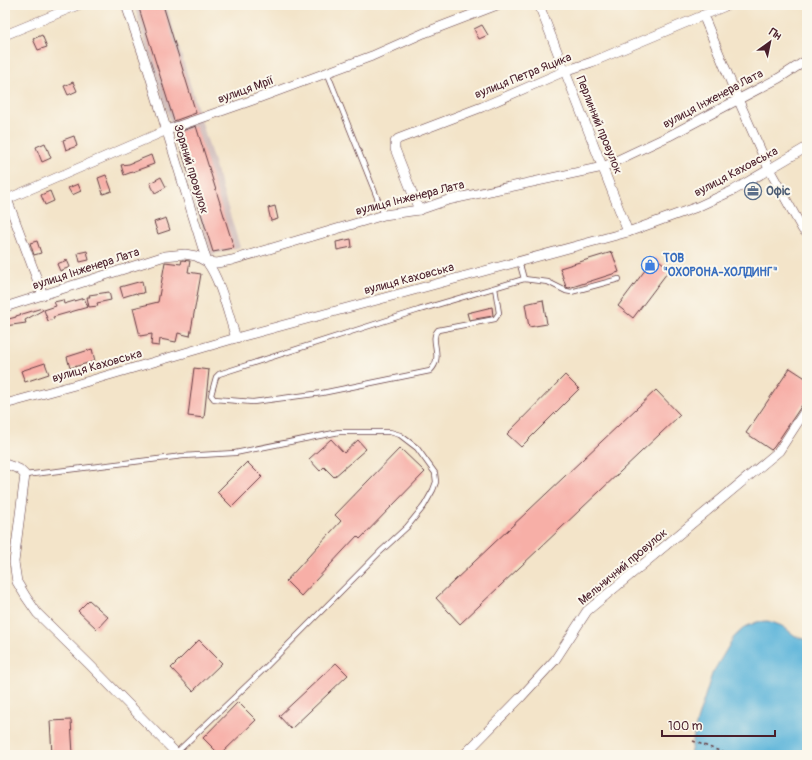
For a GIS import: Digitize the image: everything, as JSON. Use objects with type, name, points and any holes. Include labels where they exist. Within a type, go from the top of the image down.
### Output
[{"type":"street","points":[[5,35],[78,5]]},
{"type":"street","name":"Зоряний провулок","points":[[126,5],[167,130],[207,262],[213,270],[217,280],[236,338]]},
{"type":"street","name":"вулиця Мрії","points":[[6,199],[167,130],[372,56],[424,33],[497,5]]},
{"type":"street","name":"Перлинний провулок","points":[[538,5],[628,232]]},
{"type":"street","name":"вулиця Петра Яцика","points":[[419,210],[395,149],[395,142],[398,139],[482,107],[565,71],[592,62],[728,5]]},
{"type":"street","points":[[703,15],[769,169],[803,230],[807,233]]},
{"type":"street","name":"вулиця Інженера Лата","points":[[5,307],[165,256],[185,254],[196,256],[207,262],[217,263],[232,260],[384,215],[419,210],[448,200],[603,167],[669,136],[779,78],[807,60]]},
{"type":"street","name":"вулиця Каховська","points":[[5,404],[236,338],[628,232],[697,207],[734,190],[807,146]]},
{"type":"street","points":[[6,199],[43,296]]},
{"type":"street","name":"Мельничний провулок","points":[[464,755],[555,660],[587,611],[779,451],[807,408]]},
{"type":"street","points":[[5,464],[19,469],[25,475],[14,562],[17,582],[37,613],[177,754]]},
{"type":"lane","points":[[327,72],[384,215]]},
{"type":"lane","points":[[519,262],[524,279]]},
{"type":"lane","points":[[495,288],[500,313],[498,316],[495,319],[438,330],[434,337],[437,358],[436,364],[430,371],[322,393],[253,402],[214,399],[212,397],[211,394],[216,376],[219,374],[419,310],[524,279],[548,282],[571,292],[619,279]]},
{"type":"lane","points":[[25,475],[183,456],[235,453],[339,432],[390,432],[400,435],[417,448],[435,474],[436,482],[433,490],[424,506],[407,527],[177,754]]},
{"type":"path","points":[[693,740],[730,755]]},
{"type":"shaded area","points":[[134,5],[166,5],[240,247],[211,255]]},
{"type":"water","points":[[767,621],[782,626],[800,638],[807,639],[807,755],[690,755],[697,721],[712,674],[734,637],[745,627],[757,622]]},
{"type":"building","points":[[138,5],[163,5],[196,113],[174,121]]},
{"type":"building","points":[[482,25],[488,35],[479,39],[474,29]]},
{"type":"building","points":[[42,35],[47,47],[38,50],[33,39]]},
{"type":"building","points":[[73,82],[77,91],[68,95],[64,86]]},
{"type":"building","points":[[196,126],[234,248],[213,252],[176,133]]},
{"type":"building","points":[[74,136],[77,146],[66,150],[63,140]]},
{"type":"building","points":[[45,143],[51,158],[42,162],[36,147]]},
{"type":"building","points":[[151,155],[154,164],[124,175],[121,165],[129,164]]},
{"type":"building","points":[[106,175],[112,191],[103,194],[98,178]]},
{"type":"building","points":[[161,177],[166,187],[155,193],[150,183]]},
{"type":"building","points":[[78,184],[81,191],[72,195],[68,188]]},
{"type":"building","points":[[50,191],[54,201],[45,205],[41,195]]},
{"type":"building","points":[[275,206],[278,219],[271,221],[268,208]]},
{"type":"building","points":[[166,218],[170,230],[158,234],[154,222]]},
{"type":"building","points":[[351,239],[352,247],[337,250],[336,242]]},
{"type":"building","points":[[37,241],[41,253],[34,255],[30,243]]},
{"type":"building","points":[[87,251],[89,260],[80,262],[78,253]]},
{"type":"building","points":[[612,252],[619,272],[569,288],[566,287],[560,268]]},
{"type":"building","points":[[655,257],[670,269],[633,318],[618,306]]},
{"type":"building","points":[[67,260],[70,267],[60,271],[57,264]]},
{"type":"building","points":[[182,260],[190,261],[188,272],[201,274],[190,336],[178,333],[176,342],[160,339],[159,346],[151,345],[152,334],[140,336],[133,308],[158,302],[165,262],[181,264]]},
{"type":"building","points":[[142,281],[144,293],[136,293],[123,297],[120,287]]},
{"type":"building","points":[[109,292],[111,300],[97,303],[98,306],[89,307],[87,297],[90,297],[89,295]]},
{"type":"building","points":[[84,298],[88,307],[53,317],[54,319],[48,321],[44,310],[56,306],[54,302],[63,300],[64,304]]},
{"type":"building","points":[[543,300],[547,324],[529,327],[525,304]]},
{"type":"building","points":[[492,307],[493,316],[469,320],[467,313]]},
{"type":"building","points":[[42,308],[43,310],[25,320],[26,323],[5,326],[5,320]]},
{"type":"building","points":[[92,349],[95,361],[70,368],[67,357]]},
{"type":"building","points":[[45,363],[49,374],[25,382],[21,371]]},
{"type":"building","points":[[194,368],[209,370],[204,418],[188,416]]},
{"type":"building","points":[[790,368],[807,379],[807,402],[802,405],[771,450],[746,433]]},
{"type":"building","points":[[565,375],[579,389],[521,447],[507,434]]},
{"type":"building","points":[[656,390],[680,415],[460,624],[436,598]]},
{"type":"building","points":[[331,439],[344,453],[358,440],[366,449],[334,477],[324,467],[320,471],[309,459]]},
{"type":"building","points":[[400,448],[425,472],[360,539],[357,536],[301,596],[286,581],[341,521],[335,515]]},
{"type":"building","points":[[247,462],[262,477],[232,507],[217,492]]},
{"type":"building","points":[[89,600],[108,617],[97,629],[78,611]]},
{"type":"building","points":[[199,640],[222,663],[193,691],[171,668]]},
{"type":"building","points":[[336,663],[348,675],[291,729],[279,716]]},
{"type":"building","points":[[238,702],[256,720],[220,755],[203,738]]},
{"type":"building","points":[[71,720],[73,755],[52,755],[50,721]]},
{"type":"place","name":"Офіс","points":[[753,191]]},
{"type":"place","name":"ТОВ \"ОХОРОНА-ХОЛДИНГ\"","points":[[650,265]]}]
